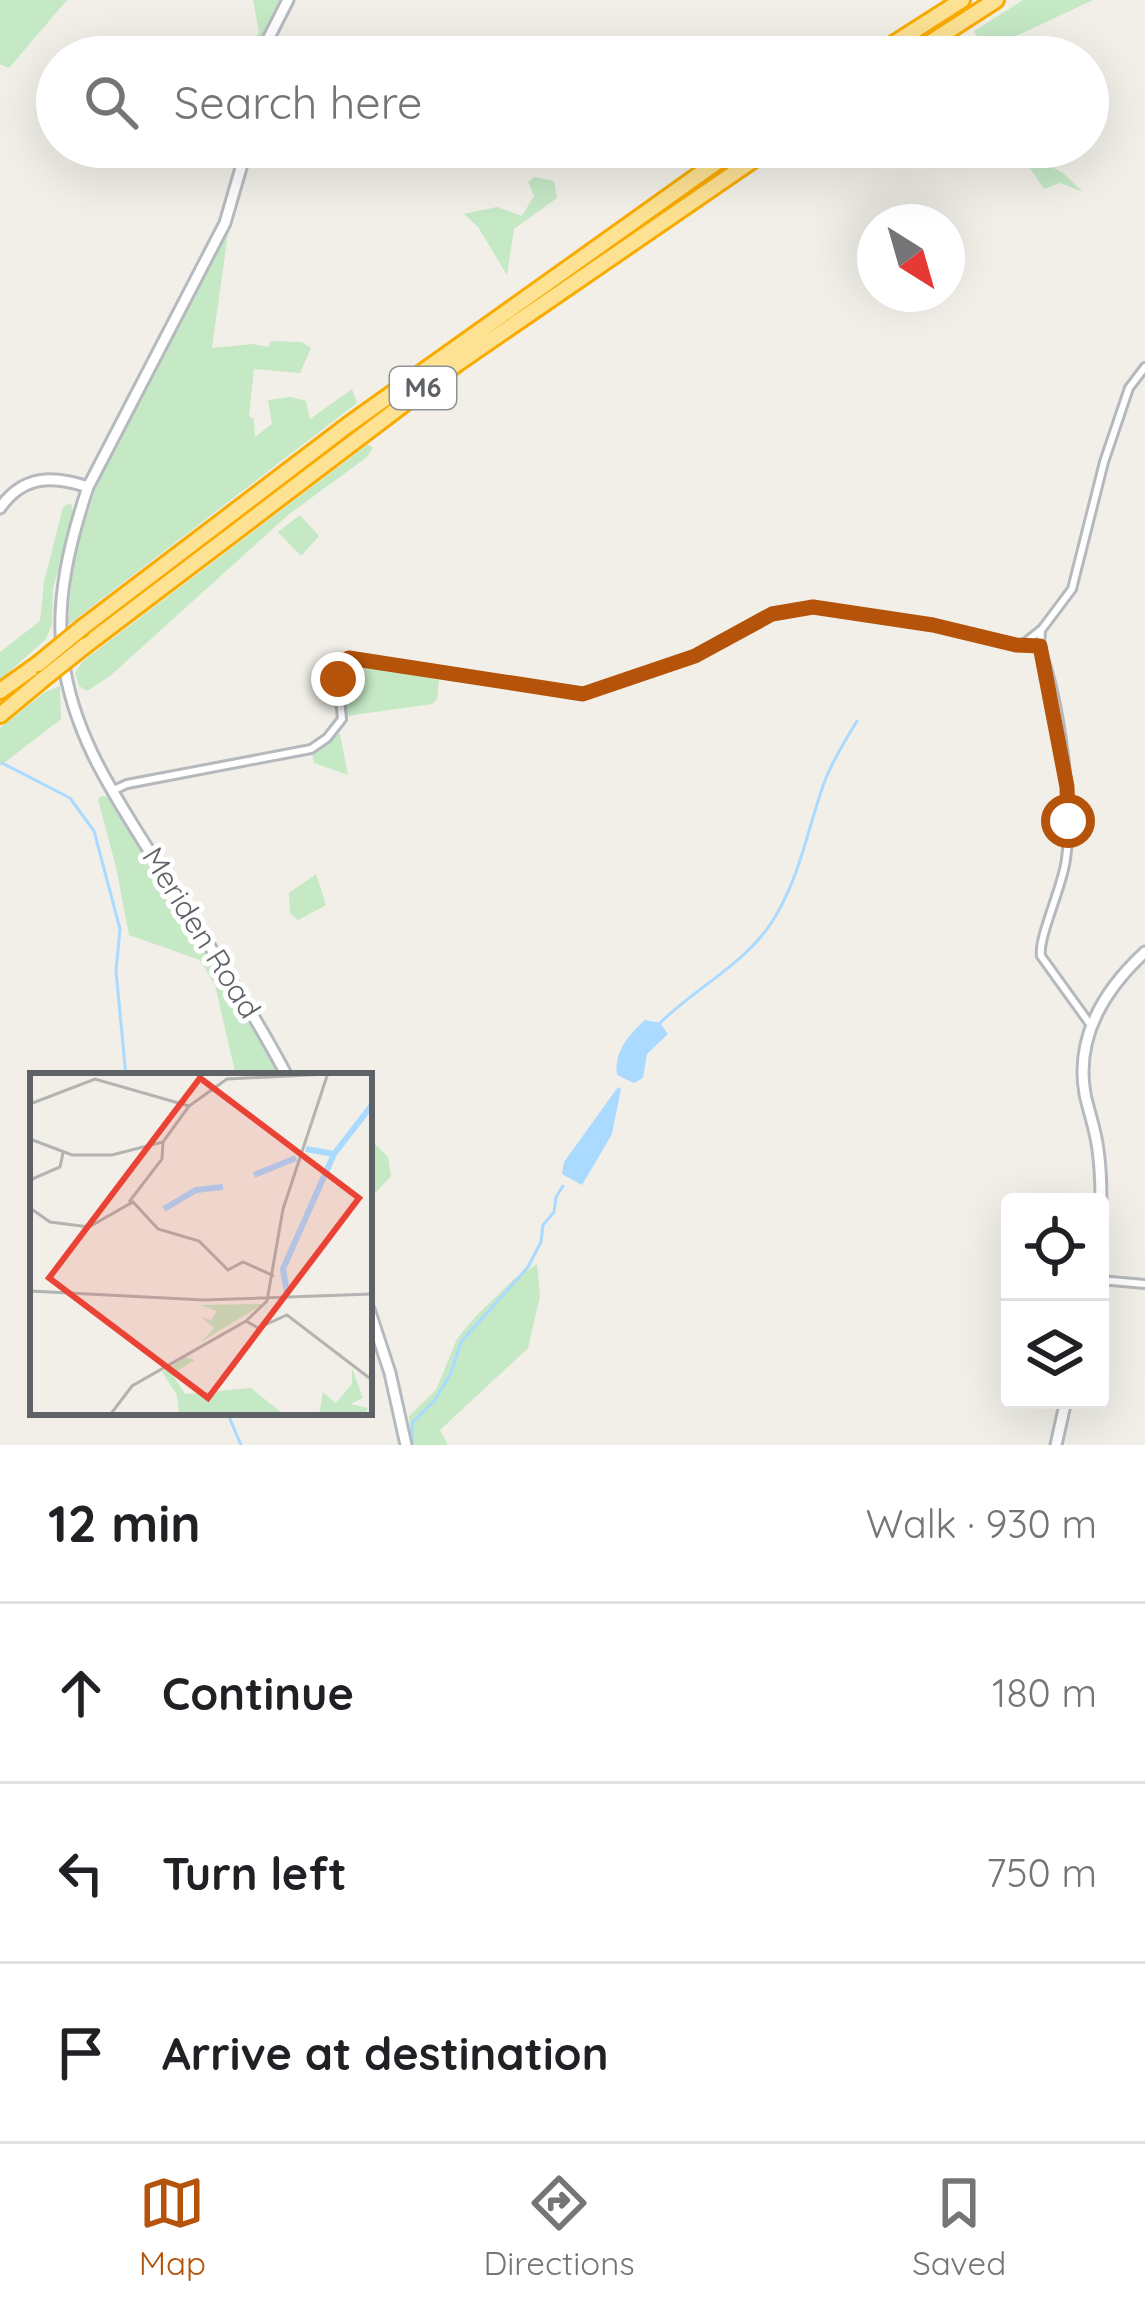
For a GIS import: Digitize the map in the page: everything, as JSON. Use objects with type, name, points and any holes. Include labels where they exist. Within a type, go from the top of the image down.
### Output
[{"type":"highway","points":[[906,36],[962,0]]},
{"type":"highway","points":[[940,36],[996,0]]},
{"type":"highway","name":"M6","points":[[0,691],[399,388],[708,168]]},
{"type":"highway","name":"M6","points":[[0,715],[458,363],[741,168]]},
{"type":"main road","points":[[270,36],[288,0]]},
{"type":"main road","name":"Meriden Road","points":[[241,168],[225,223],[88,487],[64,578],[62,655],[72,706],[111,792],[285,1073]]},
{"type":"main road","points":[[0,508],[8,496],[32,481],[51,478],[88,487]]},
{"type":"main road","points":[[1099,1193],[1099,1155],[1082,1066],[1090,1024],[1127,968],[1145,952]]},
{"type":"main road","points":[[372,1318],[406,1445]]},
{"type":"main road","points":[[1056,1445],[1064,1409]]},
{"type":"street","points":[[1022,645],[1042,629],[1072,589],[1103,462],[1130,388],[1145,367]]},
{"type":"street","points":[[111,792],[127,784],[311,749],[342,719],[338,670],[349,658],[583,694],[695,656],[772,614],[813,607],[1040,646]]},
{"type":"street","points":[[1042,629],[1040,646],[1067,787],[1068,821],[1060,895],[1039,944],[1041,956],[1090,1024]]},
{"type":"street","points":[[1109,1281],[1145,1284]]},
{"type":"green space","points":[[0,0],[67,0],[9,68],[0,64]]},
{"type":"green space","points":[[253,0],[281,0],[263,36],[257,36]]},
{"type":"green space","points":[[1023,0],[1093,0],[1016,36],[976,36],[974,31]]},
{"type":"green space","points":[[1030,168],[1054,168],[1083,192],[1060,183],[1044,189]]},
{"type":"green space","points":[[535,177],[554,181],[557,198],[514,229],[507,275],[478,227],[464,214],[497,207],[522,216],[534,196],[528,182]]},
{"type":"green space","points":[[225,231],[212,348],[268,347],[271,341],[302,342],[311,348],[300,373],[254,369],[249,416],[254,419],[255,437],[272,424],[268,400],[291,397],[306,401],[310,419],[352,389],[357,403],[68,625],[73,559],[95,490]]},
{"type":"green space","points":[[367,445],[373,447],[367,457],[288,515],[110,676],[87,691],[79,686],[75,673],[83,661]]},
{"type":"green space","points":[[71,503],[46,639],[0,680],[0,652],[40,621],[44,582],[63,507]]},
{"type":"green space","points":[[300,515],[319,536],[301,556],[278,532]]},
{"type":"green space","points":[[348,663],[439,680],[437,699],[432,704],[346,716],[342,675]]},
{"type":"green space","points":[[60,686],[61,719],[0,766],[0,728],[45,692]]},
{"type":"green space","points":[[337,733],[348,775],[314,763],[312,752]]},
{"type":"green space","points":[[108,797],[279,1073],[235,1073],[215,985],[200,960],[129,935],[98,800]]},
{"type":"green space","points":[[316,874],[326,905],[298,920],[290,913],[289,893]]},
{"type":"green space","points":[[372,1141],[388,1157],[391,1176],[372,1197]]},
{"type":"green space","points":[[537,1264],[540,1296],[528,1348],[440,1430],[448,1445],[412,1445],[409,1416],[436,1390],[457,1339],[513,1280]]},
{"type":"water","points":[[645,1020],[660,1023],[668,1034],[647,1054],[643,1078],[634,1083],[617,1075],[618,1059],[628,1038]]},
{"type":"water","points":[[618,1087],[612,1134],[582,1185],[562,1174],[564,1162]]},
{"type":"waterway","points":[[660,1023],[737,961],[775,917],[798,866],[826,778],[857,721]]},
{"type":"waterway","points":[[2,763],[70,798],[94,831],[120,929],[116,971],[126,1073]]},
{"type":"waterway","points":[[412,1445],[412,1423],[435,1400],[461,1342],[528,1267],[563,1186]]},
{"type":"waterway","points":[[228,1415],[241,1445]]},
{"type":"route","points":[[338,679],[342,661],[349,658],[583,694],[695,656],[751,623],[796,608],[830,608],[933,625],[1016,645],[1040,646],[1067,787],[1068,821]]}]
